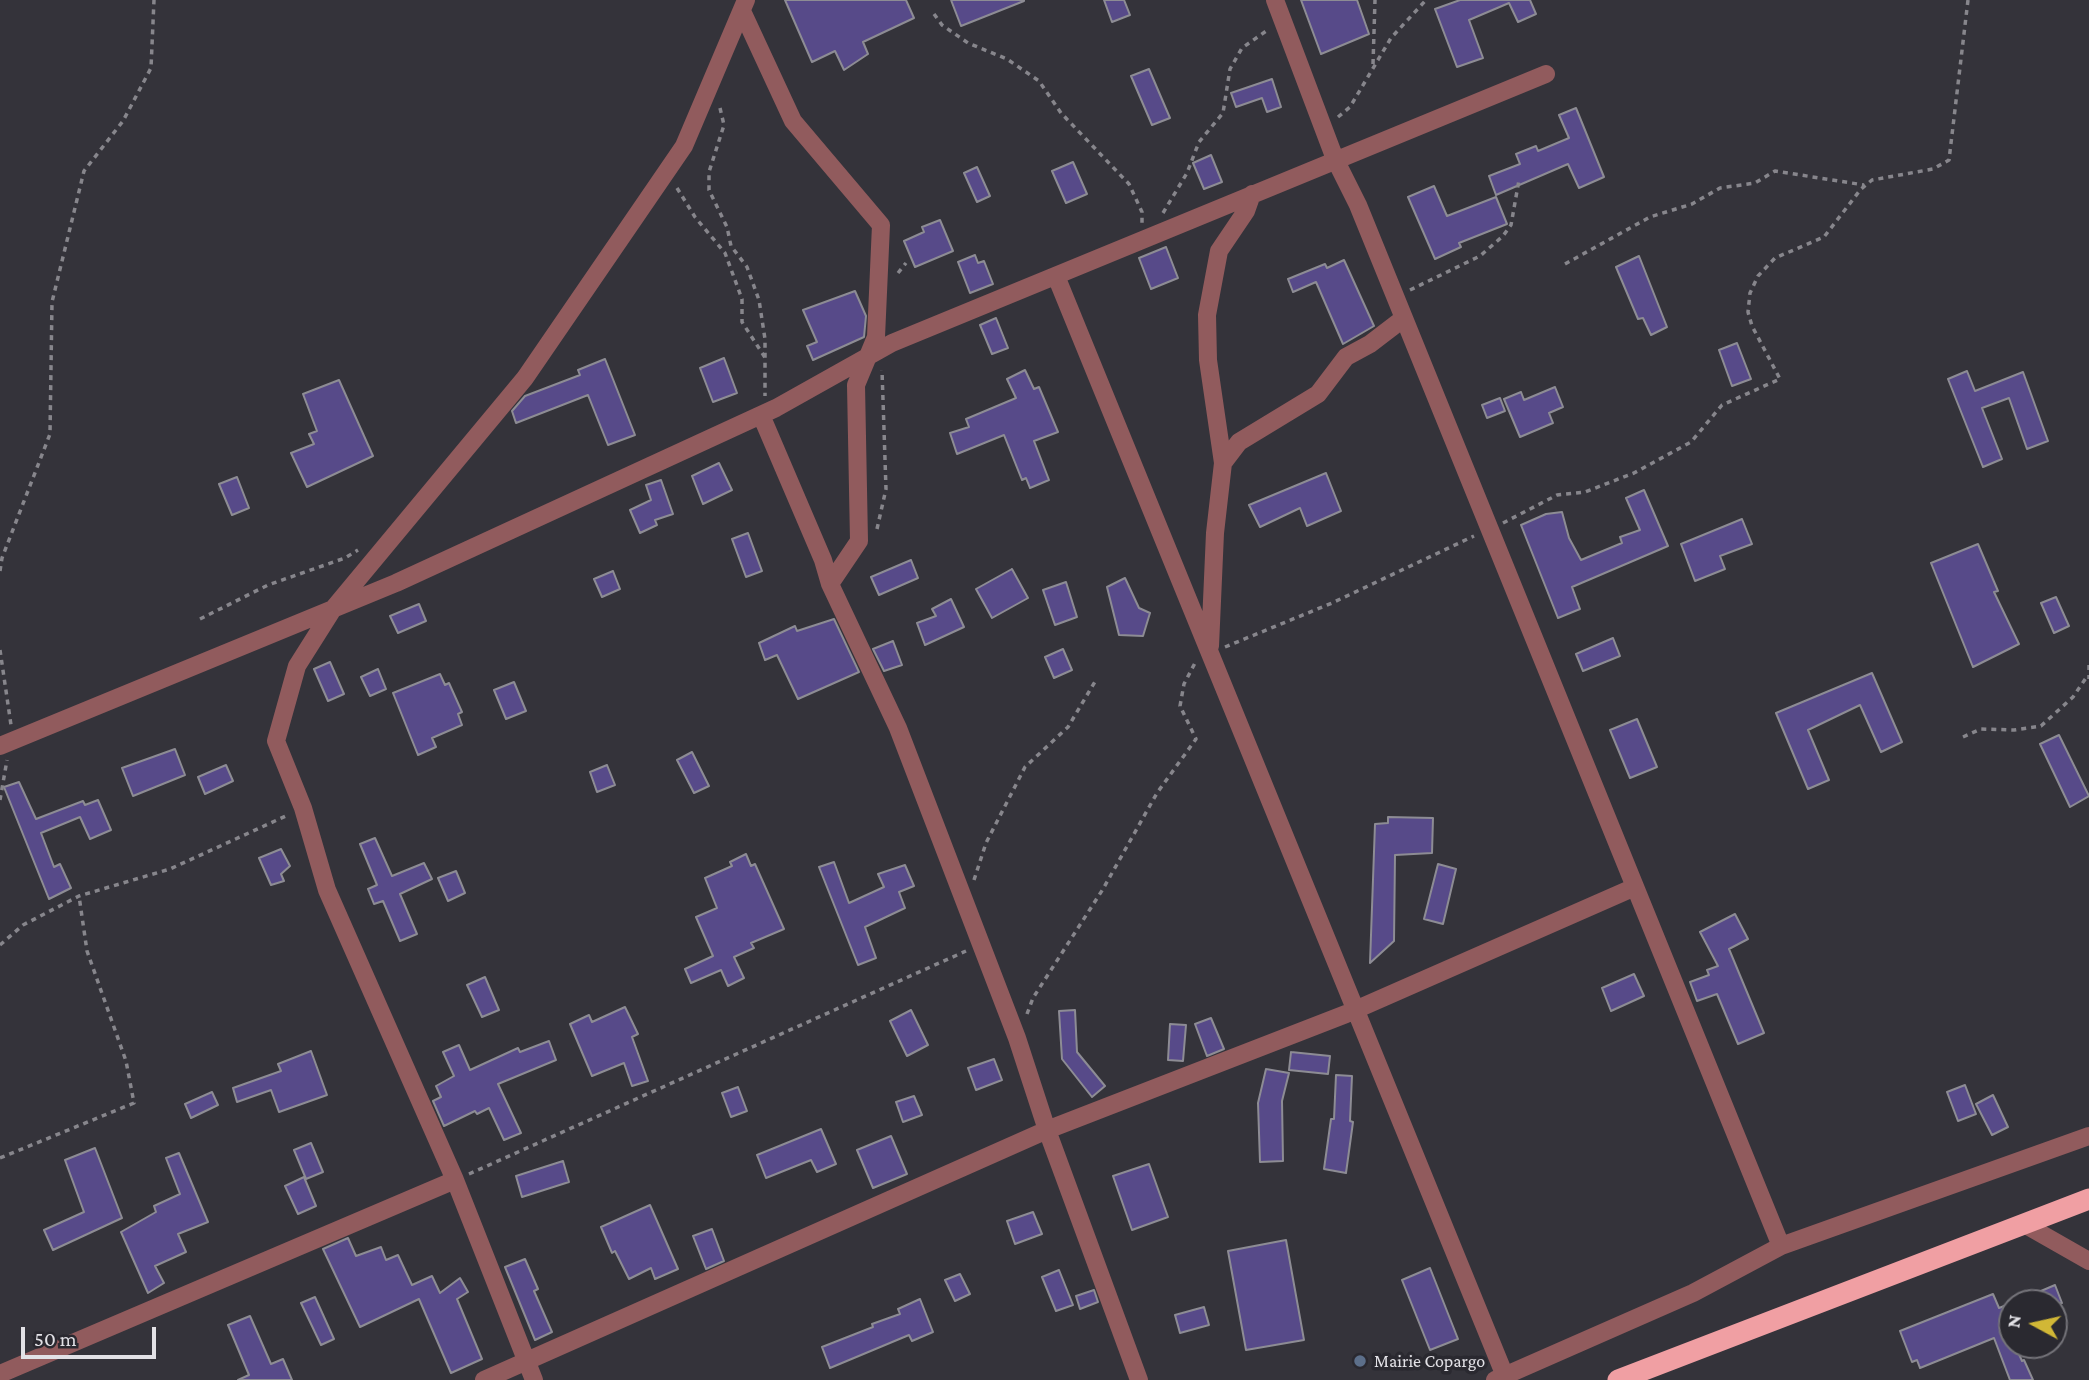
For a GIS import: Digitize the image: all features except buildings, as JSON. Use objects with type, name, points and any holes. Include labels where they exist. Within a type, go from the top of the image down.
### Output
[{"type":"highway","points":[[1618,1380],[2089,1199]]},
{"type":"street","points":[[534,1380],[455,1180],[327,890],[303,808],[276,741],[297,666],[333,609],[525,378],[684,146],[744,5]]},
{"type":"street","points":[[744,5],[793,121],[881,225],[876,337],[856,385],[859,541],[830,584]]},
{"type":"street","points":[[1277,6],[1335,159],[1358,205],[1781,1246]]},
{"type":"street","points":[[0,746],[396,583],[761,415],[887,346],[1546,74]]},
{"type":"street","points":[[1210,653],[1214,533],[1223,463],[1208,360],[1207,315],[1219,251],[1246,211],[1252,194]]},
{"type":"street","points":[[1056,276],[1355,1010],[1500,1378],[1693,1293],[1781,1246],[2089,1136]]},
{"type":"street","points":[[1223,463],[1239,442],[1318,394],[1346,357],[1370,344],[1404,318]]},
{"type":"street","points":[[761,415],[830,584],[898,728],[1017,1038],[1047,1130],[1139,1380]]},
{"type":"street","points":[[484,1380],[1047,1130],[1355,1010],[1635,887]]},
{"type":"street","points":[[0,1374],[455,1180]]},
{"type":"street","points":[[2024,1224],[2089,1261]]},
{"type":"path","points":[[0,571],[2,558],[50,434],[52,302],[84,171],[123,121],[151,68],[153,0]]},
{"type":"path","points":[[1373,66],[1375,0]]},
{"type":"path","points":[[1325,132],[1350,107],[1391,38],[1426,0]]},
{"type":"path","points":[[1017,1038],[1033,998],[1103,889],[1157,793],[1196,739],[1180,706],[1184,684],[1198,657],[1283,624],[1526,513],[1557,495],[1585,492],[1634,472],[1691,442],[1722,405],[1780,379],[1752,326],[1748,312],[1751,293],[1758,276],[1775,258],[1824,237],[1872,180],[1933,169],[1949,160],[1968,0]]},
{"type":"path","points":[[1162,215],[1187,173],[1199,142],[1223,113],[1230,69],[1242,48],[1259,38],[1277,6]]},
{"type":"path","points":[[934,14],[942,25],[968,43],[1007,59],[1045,88],[1061,113],[1116,169],[1136,195],[1142,212],[1140,241]]},
{"type":"path","points":[[717,103],[723,125],[709,172],[709,190],[727,227],[731,246],[754,282],[761,310],[766,359],[765,400],[761,415]]},
{"type":"path","points":[[1565,264],[1650,216],[1692,204],[1720,188],[1745,182],[1755,183],[1774,171],[1865,186]]},
{"type":"path","points":[[666,172],[695,217],[725,253],[742,299],[742,322],[766,359]]},
{"type":"path","points":[[1395,296],[1480,256],[1503,236],[1511,225],[1519,180]]},
{"type":"path","points":[[897,279],[898,271],[906,263]]},
{"type":"path","points":[[873,537],[881,522],[885,499],[882,382],[887,346]]},
{"type":"path","points":[[200,619],[268,585],[345,558],[368,545]]},
{"type":"path","points":[[1963,737],[1980,729],[2014,730],[2040,726],[2073,697],[2088,677],[2089,665]]},
{"type":"path","points":[[961,894],[973,884],[986,843],[1025,767],[1068,727],[1096,680]]},
{"type":"path","points":[[0,945],[23,925],[79,896],[170,869],[303,808]]},
{"type":"path","points":[[0,1158],[134,1103],[126,1061],[87,951],[79,896]]},
{"type":"path","points":[[455,1180],[981,944]]},
{"type":"place","name":"Mairie Copargo","points":[[1360,1361]]}]
